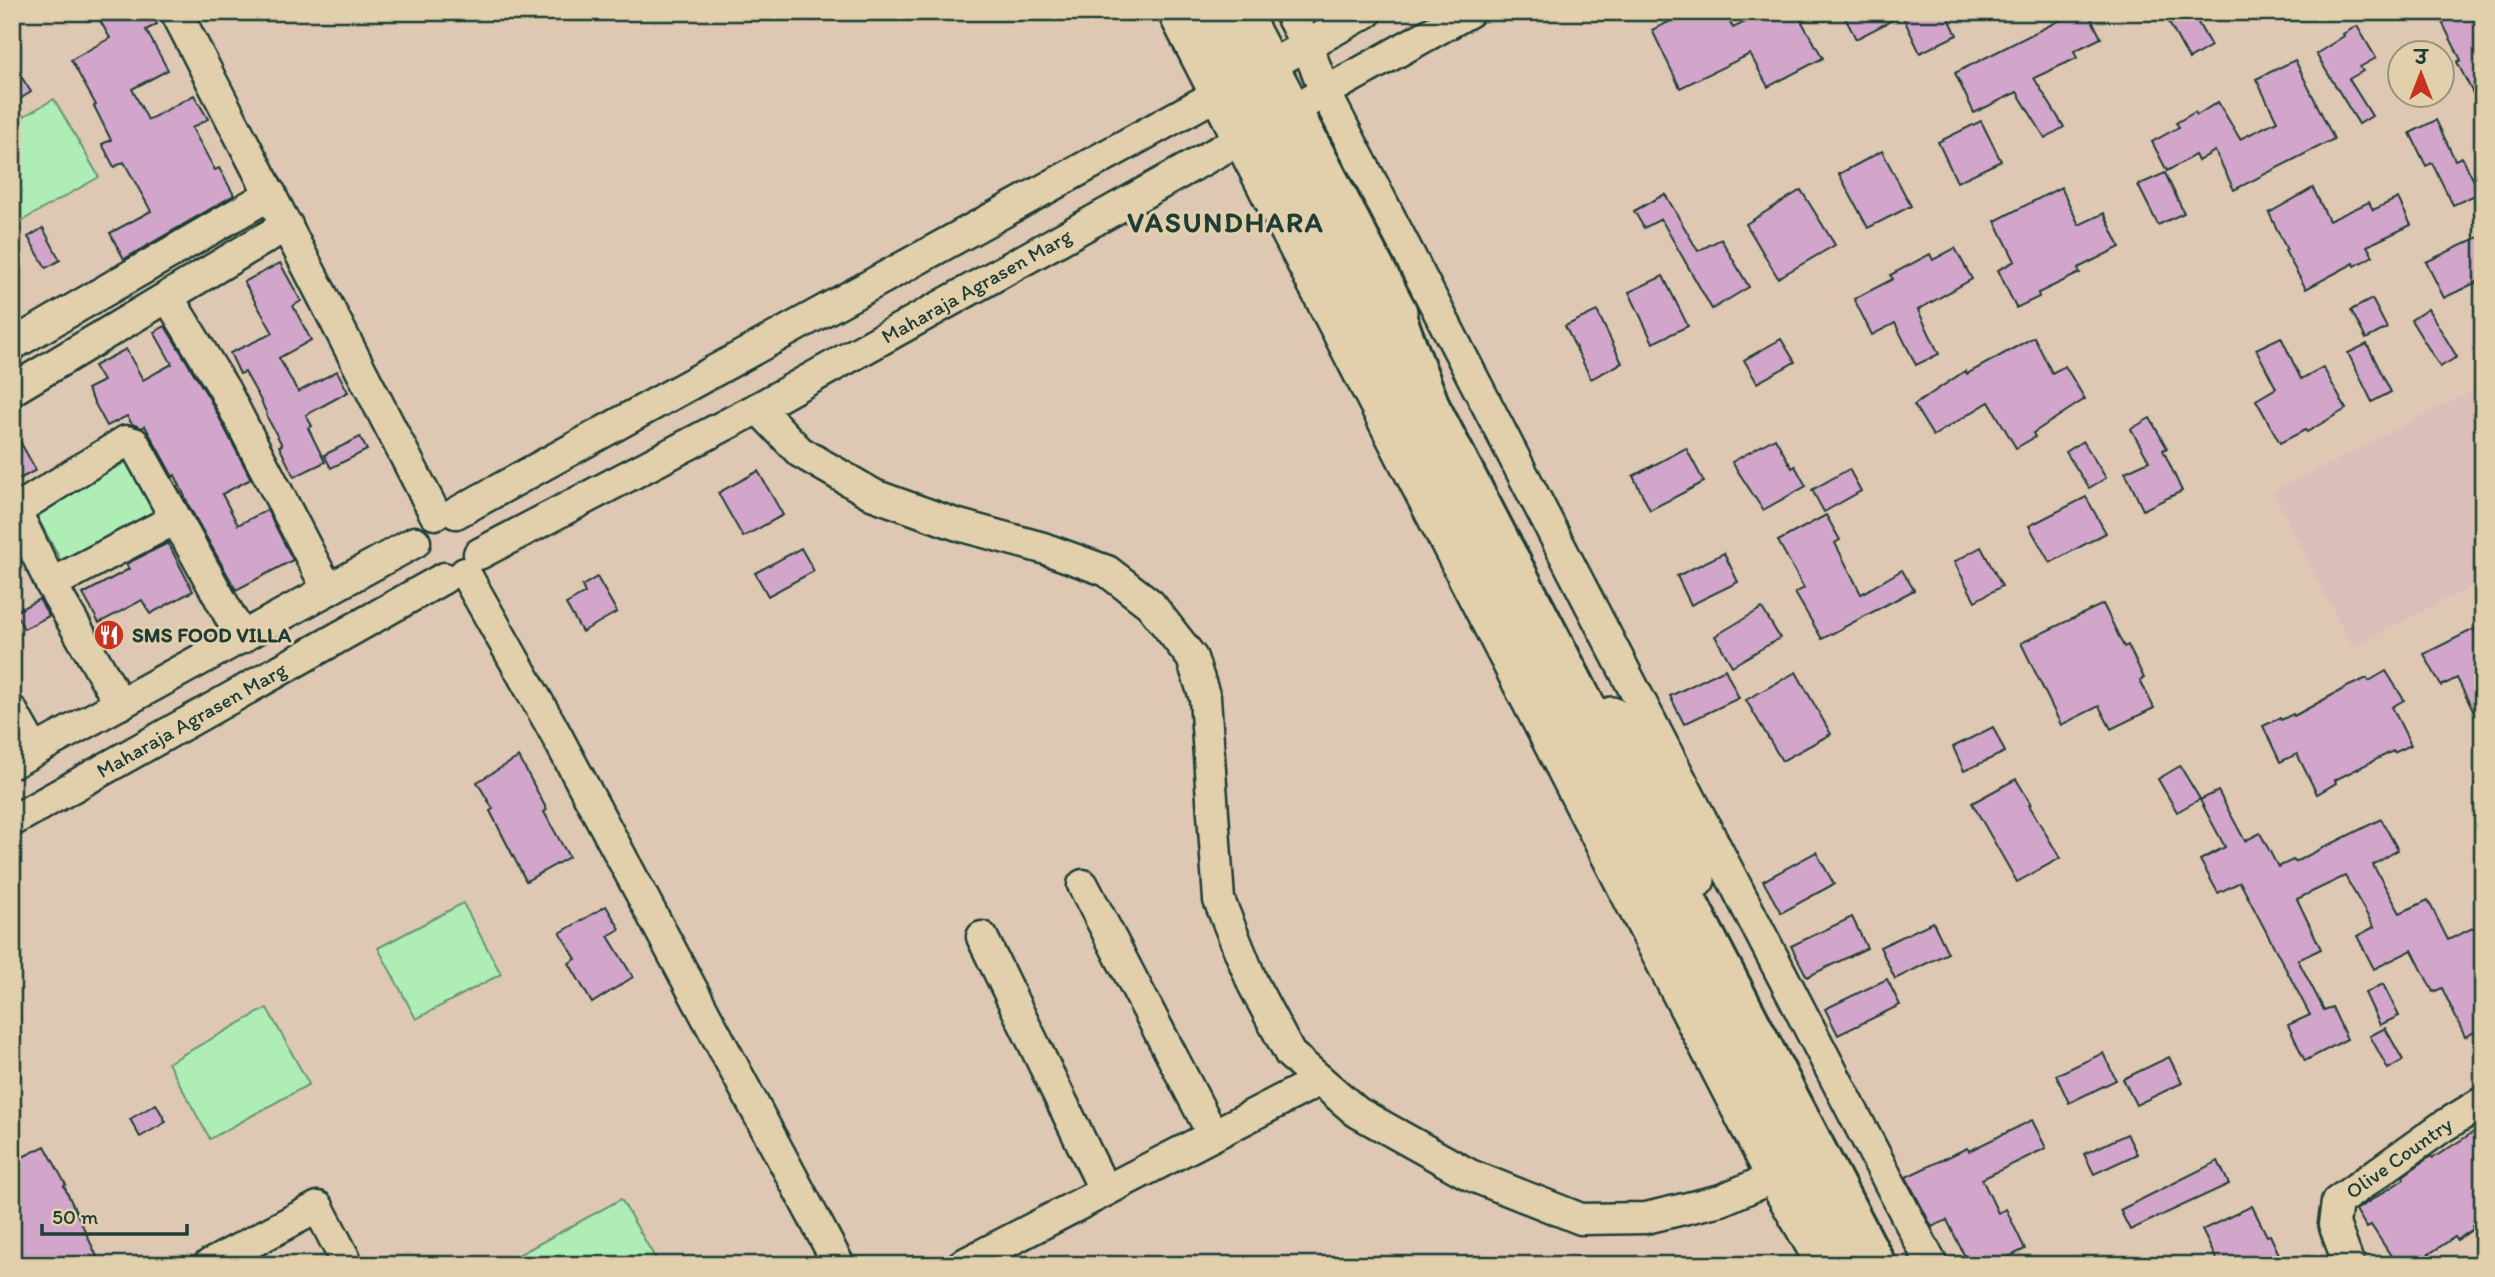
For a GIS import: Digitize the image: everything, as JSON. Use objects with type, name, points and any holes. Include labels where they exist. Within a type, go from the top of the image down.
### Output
[{"type":"highway","points":[[1384,285],[1431,409],[1876,1265]]},
{"type":"main road","points":[[1208,12],[1614,830],[1762,1097],[1848,1265]]},
{"type":"main road","points":[[1241,12],[1243,81]]},
{"type":"main road","points":[[1266,125],[1384,285],[1664,814],[1797,1081],[1893,1265]]},
{"type":"street","points":[[176,12],[271,194],[446,514],[473,524],[478,533],[481,543],[463,568],[434,575],[424,569],[418,559],[415,542],[419,527],[446,514],[1367,12]]},
{"type":"street","points":[[1173,12],[1243,81],[1266,125],[1773,1178],[1822,1265]]},
{"type":"street","points":[[1289,12],[1307,46],[1325,92],[1932,1265]]},
{"type":"street","name":"Maharaja Agrasen Marg","points":[[12,821],[463,568],[758,408],[1469,12]]},
{"type":"street","points":[[12,345],[271,194]]},
{"type":"street","points":[[12,390],[288,225]]},
{"type":"street","points":[[168,297],[224,389],[328,590]]},
{"type":"street","points":[[758,408],[800,452],[874,495],[955,524],[1043,548],[1107,571],[1150,604],[1192,658],[1205,698],[1219,900],[1253,984],[1290,1054],[1357,1112],[1470,1175],[1581,1219],[1646,1218],[1721,1200],[1773,1178]]},
{"type":"street","points":[[120,704],[51,584],[14,507],[126,441],[134,443],[242,638]]},
{"type":"street","points":[[51,584],[175,519]]},
{"type":"street","points":[[12,711],[23,757],[415,542]]},
{"type":"street","points":[[463,568],[552,727],[839,1265]]},
{"type":"street","points":[[1083,885],[1213,1135]]},
{"type":"street","points":[[982,937],[1105,1191]]},
{"type":"street","points":[[962,1265],[1320,1080]]},
{"type":"street","name":"Olive Country","points":[[2349,1265],[2334,1224],[2337,1202],[2442,1127],[2483,1102]]},
{"type":"street","points":[[209,1265],[318,1207],[348,1265]]},
{"type":"shaded area","points":[[2483,385],[2483,581],[2352,647],[2273,492]]},
{"type":"green space","points":[[54,99],[99,177],[23,220],[12,201],[12,123]]},
{"type":"green space","points":[[130,460],[163,521],[67,572],[34,511]]},
{"type":"green space","points":[[463,903],[501,974],[416,1019],[378,948]]},
{"type":"green space","points":[[267,1008],[309,1084],[210,1139],[168,1063]]},
{"type":"green space","points":[[621,1199],[658,1263],[500,1265]]},
{"type":"building","points":[[95,12],[150,12],[157,24],[146,30],[168,70],[132,89],[148,120],[194,95],[208,119],[192,128],[215,170],[219,168],[234,195],[124,259],[110,233],[151,211],[124,162],[114,167],[102,144],[111,140],[94,106],[96,105],[71,60],[110,38]]},
{"type":"building","points":[[1689,12],[1725,12],[1733,28],[1766,12],[1796,12],[1823,58],[1768,87],[1750,54],[1680,88],[1652,30]]},
{"type":"building","points":[[1842,12],[1946,12],[1957,35],[1920,53],[1902,15],[1856,39]]},
{"type":"building","points":[[2076,12],[2088,12],[2101,38],[2074,51],[2077,58],[2034,78],[2064,127],[2045,138],[2017,92],[1974,113],[1955,73]]},
{"type":"building","points":[[2163,12],[2192,12],[2211,46],[2189,59]]},
{"type":"building","points":[[2462,12],[2475,12],[2483,27],[2483,113],[2457,62],[2461,60],[2456,50],[2456,38],[2450,38],[2442,22]]},
{"type":"building","points":[[2357,26],[2376,58],[2360,67],[2363,71],[2349,79],[2372,116],[2359,124],[2316,54]]},
{"type":"building","points":[[2295,60],[2334,139],[2234,190],[2215,151],[2198,161],[2195,155],[2167,171],[2152,142],[2179,127],[2176,123],[2195,112],[2197,115],[2218,102],[2240,139],[2277,121],[2256,79]]},
{"type":"building","points":[[12,62],[31,92],[12,104]]},
{"type":"building","points":[[2436,120],[2455,160],[2462,157],[2480,193],[2453,205],[2432,163],[2426,166],[2410,133]]},
{"type":"building","points":[[1981,121],[2001,161],[1957,182],[1938,142]]},
{"type":"building","points":[[1882,151],[1911,206],[1868,228],[1839,174]]},
{"type":"building","points":[[2165,173],[2184,213],[2158,225],[2138,185]]},
{"type":"building","points":[[2061,187],[2079,225],[2104,213],[2120,247],[2078,268],[2080,273],[2038,293],[2039,297],[2016,308],[1998,270],[2015,261],[1995,221]]},
{"type":"building","points":[[2313,188],[2329,221],[2369,202],[2373,210],[2398,198],[2411,225],[2367,246],[2373,256],[2355,266],[2354,263],[2306,289],[2285,251],[2287,250],[2269,213]]},
{"type":"building","points":[[1801,190],[1835,245],[1778,278],[1746,224]]},
{"type":"building","points":[[1665,194],[1698,251],[1721,239],[1749,287],[1712,309],[1661,219],[1644,228],[1634,211]]},
{"type":"building","points":[[43,228],[60,260],[46,268],[28,237]]},
{"type":"building","points":[[2483,235],[2483,279],[2444,298],[2426,262]]},
{"type":"building","points":[[1955,248],[1972,279],[1918,310],[1939,354],[1916,365],[1895,323],[1872,335],[1854,299],[1893,279],[1890,275],[1930,254],[1933,260]]},
{"type":"building","points":[[280,263],[301,301],[293,306],[311,340],[279,358],[298,392],[337,371],[348,392],[306,415],[312,426],[308,428],[325,462],[294,477],[260,399],[245,372],[240,374],[230,353],[273,333],[244,282]]},
{"type":"building","points":[[1663,276],[1688,326],[1653,343],[1629,292]]},
{"type":"building","points":[[2372,299],[2387,328],[2366,339],[2351,310]]},
{"type":"building","points":[[2428,309],[2457,357],[2440,367],[2411,320]]},
{"type":"building","points":[[1597,311],[1622,363],[1591,379],[1565,326]]},
{"type":"building","points":[[165,326],[209,398],[251,479],[222,494],[238,525],[267,510],[293,560],[236,590],[190,508],[175,475],[173,477],[145,426],[142,428],[132,424],[127,416],[107,426],[87,389],[103,381],[94,366],[126,349],[143,380],[172,364],[154,332]]},
{"type":"building","points":[[2034,337],[2052,373],[2065,366],[2085,399],[2033,433],[2035,437],[2016,448],[1989,402],[1933,436],[1914,405],[1965,371],[1967,374]]},
{"type":"building","points":[[2281,337],[2301,379],[2323,367],[2346,409],[2307,432],[2305,430],[2280,443],[2256,400],[2276,388],[2256,349]]},
{"type":"building","points":[[1781,339],[1795,362],[1757,383],[1744,360]]},
{"type":"building","points":[[2367,344],[2391,392],[2372,402],[2348,353]]},
{"type":"building","points":[[2150,418],[2167,448],[2163,450],[2182,491],[2143,510],[2125,472],[2149,461],[2131,429]]},
{"type":"building","points":[[12,427],[36,470],[12,483]]},
{"type":"building","points":[[360,437],[367,450],[331,468],[324,455]]},
{"type":"building","points":[[1775,438],[1806,486],[1763,510],[1732,462]]},
{"type":"building","points":[[2083,441],[2106,478],[2089,488],[2066,452]]},
{"type":"building","points":[[1686,448],[1704,482],[1650,510],[1633,476]]},
{"type":"building","points":[[1849,469],[1861,491],[1824,512],[1812,490]]},
{"type":"building","points":[[758,471],[783,515],[743,537],[718,493]]},
{"type":"building","points":[[2086,497],[2106,533],[2050,563],[2029,526]]},
{"type":"building","points":[[1826,515],[1840,540],[1835,543],[1861,594],[1902,570],[1914,590],[1822,639],[1795,593],[1804,588],[1778,541]]},
{"type":"building","points":[[168,543],[193,591],[150,614],[142,600],[99,623],[83,594],[129,569],[126,564]]},
{"type":"building","points":[[1981,547],[2002,586],[1975,601],[1954,562]]},
{"type":"building","points":[[801,548],[814,571],[768,596],[755,573]]},
{"type":"building","points":[[1724,553],[1738,582],[1691,605],[1677,576]]},
{"type":"building","points":[[597,577],[617,612],[582,632],[566,604],[585,593],[582,586]]},
{"type":"building","points":[[39,599],[49,616],[24,629],[15,612]]},
{"type":"building","points":[[2103,604],[2124,647],[2128,645],[2144,678],[2140,680],[2154,708],[2111,729],[2099,706],[2061,725],[2021,643]]},
{"type":"building","points":[[1762,608],[1780,638],[1732,666],[1715,636]]},
{"type":"building","points":[[2474,629],[2483,647],[2483,667],[2474,672],[2483,689],[2483,731],[2457,678],[2441,686],[2424,654]]},
{"type":"building","points":[[1725,669],[1739,698],[1684,724],[1670,696]]},
{"type":"building","points":[[2386,671],[2404,700],[2392,707],[2411,745],[2335,780],[2336,783],[2317,794],[2297,754],[2280,762],[2263,726],[2280,718],[2281,720],[2293,714],[2294,716],[2347,687],[2367,678],[2369,681]]},
{"type":"building","points":[[1796,672],[1831,734],[1782,761],[1746,700]]},
{"type":"building","points":[[1993,727],[2005,752],[1964,771],[1953,747]]},
{"type":"building","points":[[519,757],[547,810],[544,812],[569,857],[526,881],[490,811],[493,809],[477,782]]},
{"type":"building","points":[[2180,766],[2200,799],[2177,812],[2158,779]]},
{"type":"building","points":[[2016,779],[2060,858],[2017,882],[1972,803]]},
{"type":"building","points":[[2218,791],[2245,841],[2260,833],[2278,867],[2293,860],[2295,862],[2381,819],[2398,850],[2373,865],[2400,913],[2428,900],[2448,940],[2483,923],[2483,1028],[2465,1037],[2442,988],[2433,992],[2412,950],[2374,969],[2357,936],[2374,927],[2345,876],[2297,899],[2321,949],[2298,960],[2324,1010],[2332,1007],[2347,1039],[2305,1061],[2288,1025],[2310,1015],[2240,882],[2218,893],[2200,860],[2225,847],[2200,800]]},
{"type":"building","points":[[1816,852],[1834,884],[1781,913],[1763,881]]},
{"type":"building","points":[[606,906],[620,929],[608,936],[633,977],[592,1003],[569,963],[576,959],[560,933]]},
{"type":"building","points":[[1852,917],[1867,948],[1807,977],[1791,946]]},
{"type":"building","points":[[1933,922],[1948,953],[1895,979],[1880,947]]},
{"type":"building","points":[[1887,979],[1900,1005],[1838,1035],[1825,1009]]},
{"type":"building","points":[[2383,984],[2399,1016],[2380,1025],[2365,993]]},
{"type":"building","points":[[2385,1028],[2403,1060],[2388,1069],[2370,1036]]},
{"type":"building","points":[[2103,1053],[2116,1080],[2069,1103],[2056,1075]]},
{"type":"building","points":[[2169,1057],[2182,1083],[2136,1105],[2123,1079]]},
{"type":"building","points":[[156,1104],[166,1122],[140,1137],[130,1119]]},
{"type":"building","points":[[2032,1120],[2046,1148],[1982,1179],[1998,1213],[2006,1209],[2025,1249],[1992,1265],[1969,1265],[1947,1220],[1932,1227],[1906,1177],[1967,1148],[1969,1151]]},
{"type":"building","points":[[2483,1126],[2483,1219],[2457,1240],[2455,1237],[2412,1265],[2397,1265],[2371,1225],[2367,1228],[2356,1210],[2404,1179],[2403,1176],[2431,1156],[2433,1158]]},
{"type":"building","points":[[2127,1134],[2137,1154],[2094,1174],[2084,1154]]},
{"type":"building","points":[[45,1146],[66,1185],[64,1186],[101,1265],[12,1265],[12,1192],[21,1188],[12,1171],[12,1162]]},
{"type":"building","points":[[2218,1161],[2229,1184],[2130,1230],[2120,1210]]},
{"type":"building","points":[[2252,1206],[2284,1265],[2219,1265],[2202,1230]]},
{"type":"place","name":"SMS FOOD VILLA","points":[[109,635]]},
{"type":"district","name":"VASUNDHARA","points":[[1226,222]]}]
